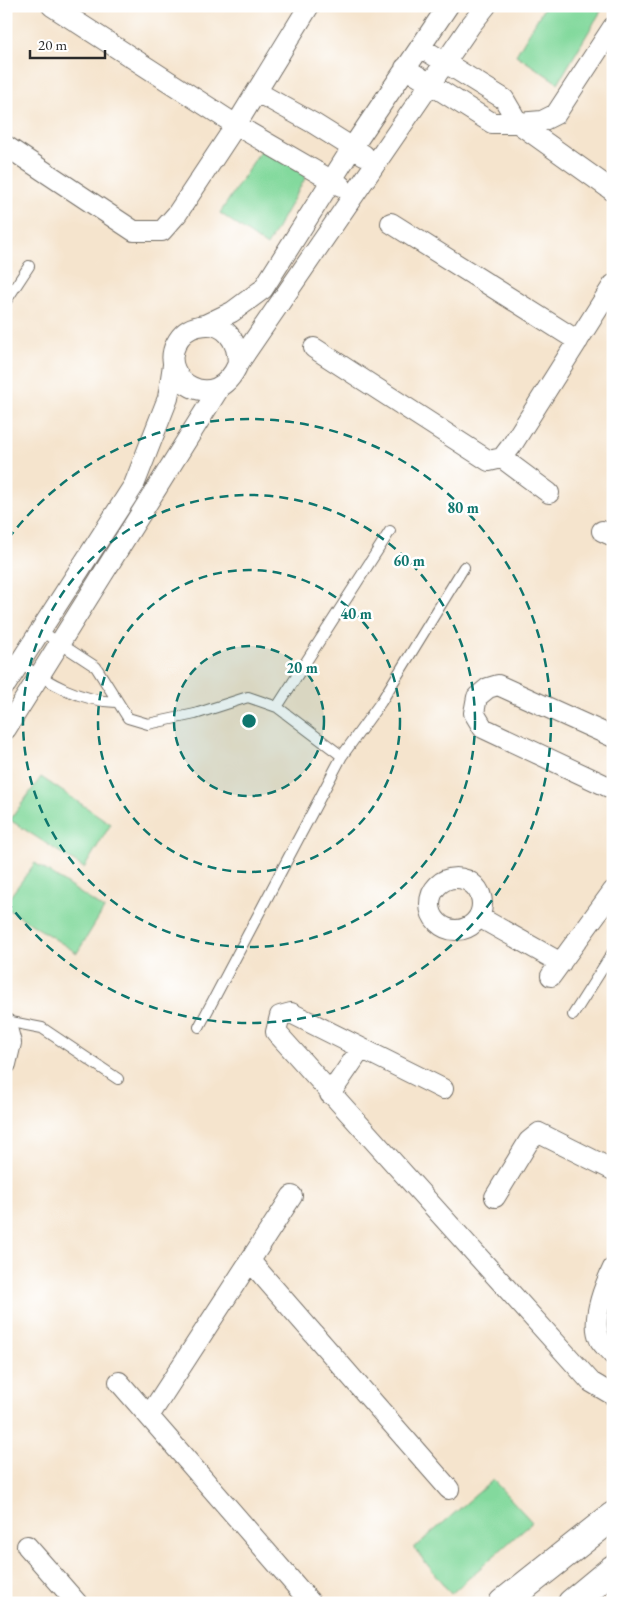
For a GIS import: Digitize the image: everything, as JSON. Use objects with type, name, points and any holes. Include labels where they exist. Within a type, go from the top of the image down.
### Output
[{"type":"main road","points":[[503,1603],[613,1516]]},
{"type":"main road","points":[[572,1603],[613,1569]]},
{"type":"street","points":[[52,6],[236,124],[332,179],[354,194]]},
{"type":"street","points":[[6,146],[134,231],[162,231],[176,214],[257,92],[309,6]]},
{"type":"street","points":[[6,684],[134,485],[168,398],[173,365],[173,350],[180,336],[192,327],[207,324],[232,312],[263,289],[352,148],[448,6]]},
{"type":"street","points":[[173,365],[179,378],[192,387],[206,391],[220,387],[232,378],[238,364],[354,194],[486,6]]},
{"type":"street","points":[[405,68],[492,124],[542,121],[556,114],[613,27]]},
{"type":"street","points":[[420,47],[504,99],[518,123],[613,191]]},
{"type":"street","points":[[257,92],[313,123],[376,162]]},
{"type":"street","points":[[391,223],[578,341]]},
{"type":"street","points":[[502,458],[613,285]]},
{"type":"street","points":[[207,324],[220,328],[232,337],[238,350],[238,364]]},
{"type":"street","points":[[314,348],[489,460],[502,458],[549,493]]},
{"type":"street","points":[[6,729],[220,387]]},
{"type":"street","points":[[613,737],[498,685],[488,688],[477,697],[474,712],[483,728],[613,789]]},
{"type":"street","points":[[479,917],[556,969],[613,891]]},
{"type":"street","points":[[443,1089],[291,1013],[280,1016],[276,1032],[330,1094],[591,1382],[613,1395]]},
{"type":"street","points":[[6,1023],[11,1043],[6,1064]]},
{"type":"street","points":[[330,1094],[361,1049]]},
{"type":"street","points":[[495,1197],[529,1141],[539,1133],[613,1170]]},
{"type":"street","points":[[149,1416],[292,1196]]},
{"type":"street","points":[[250,1261],[449,1489]]},
{"type":"street","points":[[613,1268],[603,1289],[598,1314],[599,1339],[613,1355]]},
{"type":"street","points":[[120,1382],[311,1603]]},
{"type":"street","points":[[26,1546],[77,1603]]},
{"type":"lane","points":[[6,301],[29,266]]},
{"type":"lane","points":[[278,707],[390,531]]},
{"type":"lane","points":[[199,1027],[342,756],[381,702],[464,567]]},
{"type":"lane","points":[[41,631],[59,645],[96,667],[110,686],[116,702],[128,718],[148,724],[196,714],[248,697],[278,707],[342,756]]},
{"type":"lane","points":[[20,663],[40,676],[94,701],[116,702]]},
{"type":"lane","points":[[573,1015],[613,952]]},
{"type":"lane","points":[[6,1023],[42,1028],[118,1079]]},
{"type":"green space","points":[[545,6],[604,6],[558,83],[516,55]]},
{"type":"green space","points":[[263,147],[307,175],[267,246],[220,213]]},
{"type":"green space","points":[[41,777],[111,824],[84,868],[10,820]]},
{"type":"green space","points":[[35,863],[104,909],[77,953],[6,908],[6,902]]},
{"type":"green space","points":[[493,1480],[532,1522],[451,1594],[414,1548]]}]
